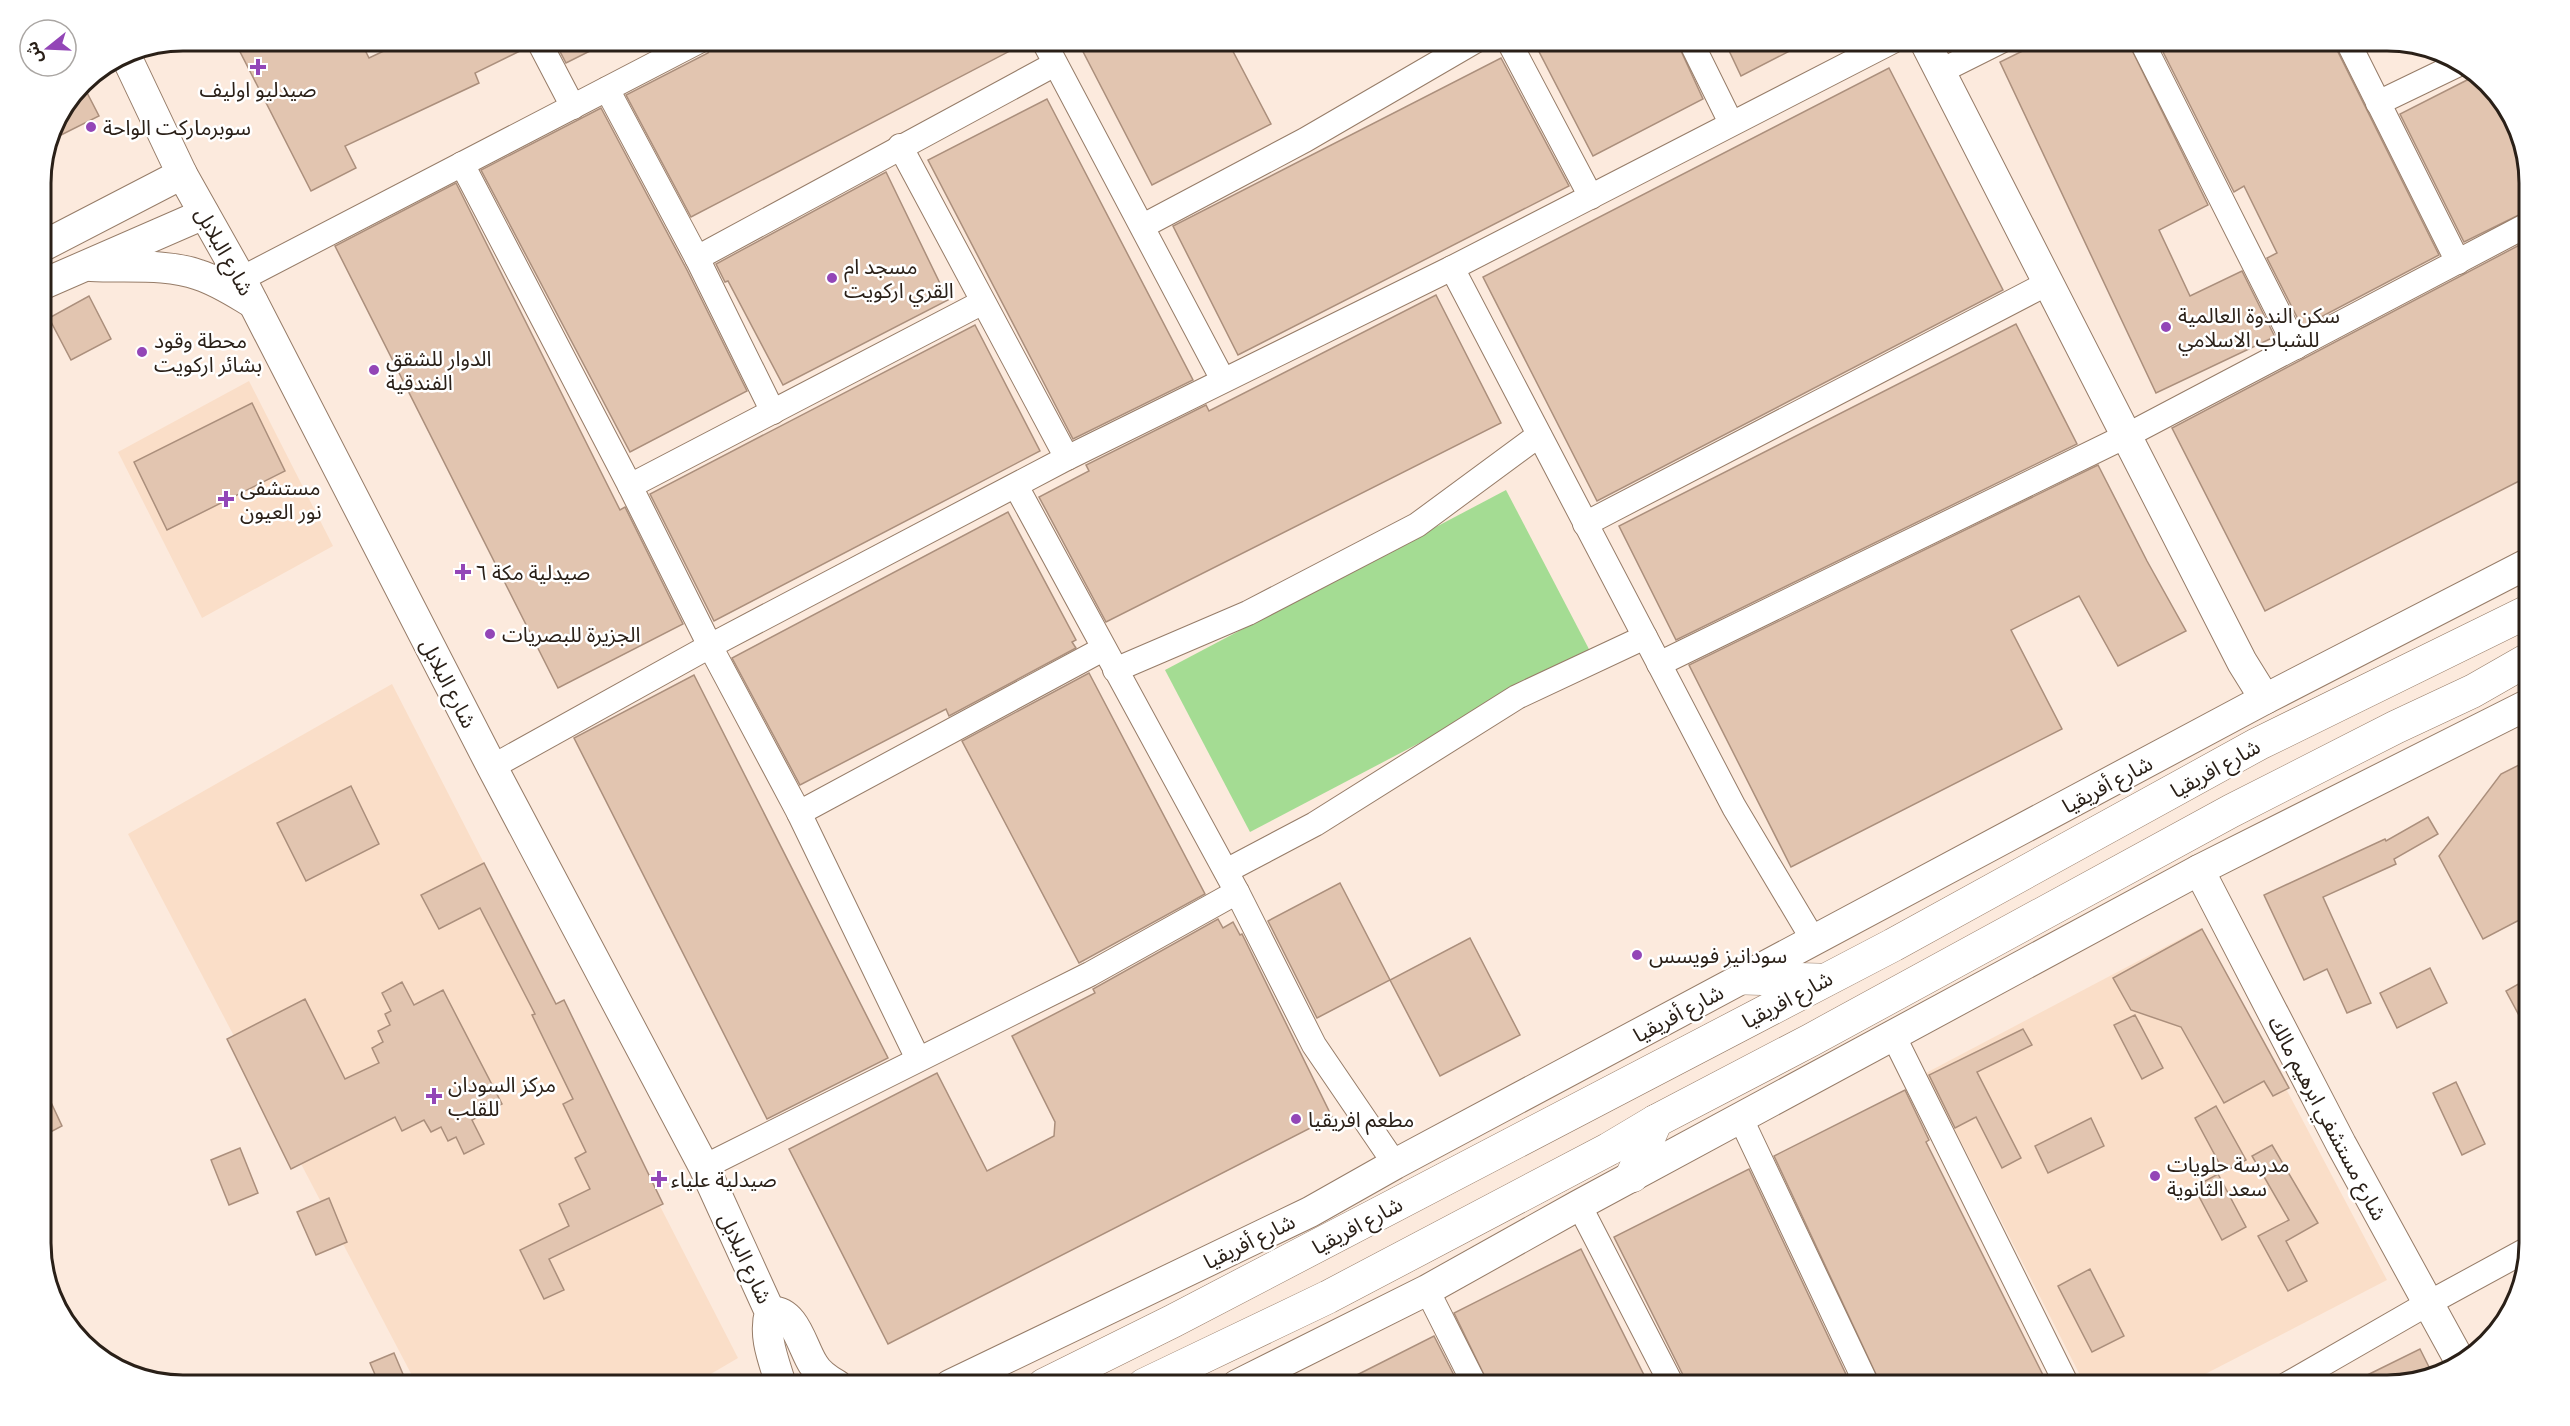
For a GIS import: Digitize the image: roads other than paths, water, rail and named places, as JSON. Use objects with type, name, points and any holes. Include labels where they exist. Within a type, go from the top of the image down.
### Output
[{"type":"highway","name":"شارع افريقيا","points":[[1066,1375],[1173,1322],[1820,981],[1893,945],[2258,744],[2519,616]]},
{"type":"highway","points":[[2451,650],[2473,691]]},
{"type":"highway","points":[[1167,1375],[1328,1297],[1609,1149],[1656,1121],[1811,1040],[2220,816],[2396,727],[2473,691],[2519,665]]},
{"type":"highway","points":[[2376,688],[2389,697],[2393,704],[2397,719],[2396,727]]},
{"type":"highway","points":[[1744,978],[1820,981]]},
{"type":"highway","points":[[1632,1176],[1656,1121]]},
{"type":"street","points":[[544,51],[573,107]]},
{"type":"street","points":[[85,265],[165,268],[196,273],[247,291],[462,164],[680,51]]},
{"type":"street","points":[[1048,51],[1223,380]]},
{"type":"street","points":[[1143,226],[1305,140],[1458,51]]},
{"type":"street","points":[[1514,51],[1591,197]]},
{"type":"street","points":[[1695,51],[1731,123]]},
{"type":"street","points":[[492,767],[710,646],[1067,458],[1452,268],[1873,51]]},
{"type":"street","points":[[1930,51],[2242,662],[2265,699]]},
{"type":"street","points":[[1941,72],[1982,51]]},
{"type":"street","points":[[2147,51],[2296,347]]},
{"type":"street","points":[[2352,51],[2458,262]]},
{"type":"street","name":"شارع البلابل","points":[[129,63],[182,174],[247,291],[492,767],[704,1167],[770,1312],[767,1322],[768,1341],[778,1375]]},
{"type":"street","points":[[697,258],[1055,64]]},
{"type":"street","points":[[2378,103],[2451,68]]},
{"type":"street","points":[[607,89],[697,258],[773,412]]},
{"type":"street","points":[[900,146],[1067,458]]},
{"type":"street","points":[[462,164],[630,486],[710,646],[800,813],[918,1059]]},
{"type":"street","points":[[51,242],[182,174]]},
{"type":"street","points":[[51,280],[204,214]]},
{"type":"street","points":[[1659,664],[2126,436],[2519,229]]},
{"type":"street","points":[[1452,268],[1734,807],[1814,941]]},
{"type":"street","points":[[1585,524],[2048,283]]},
{"type":"street","points":[[630,486],[983,302]]},
{"type":"street","points":[[1114,670],[1248,613],[1417,525],[1539,435]]},
{"type":"street","points":[[1016,486],[1114,670],[1232,882],[1314,1045],[1395,1164]]},
{"type":"street","name":"شارع أفريقيا","points":[[973,1375],[1310,1212],[1395,1164],[2265,699],[2519,568]]},
{"type":"street","points":[[704,1167],[1090,974],[1232,882],[1316,824],[1518,697],[1645,638]]},
{"type":"street","points":[[800,813],[1103,649]]},
{"type":"street","points":[[1278,1374],[1579,1205],[2199,870],[2519,709]]},
{"type":"street","name":"شارع مستشفي ابرهيم مالك","points":[[2199,870],[2222,918],[2456,1355]]},
{"type":"street","points":[[1893,1035],[2062,1375]]},
{"type":"street","points":[[1741,1119],[1862,1375]]},
{"type":"street","points":[[1579,1205],[1666,1375]]},
{"type":"street","points":[[2305,1375],[2518,1254]]},
{"type":"street","points":[[1427,1290],[1470,1375]]},
{"type":"street","name":"شارع البلابل","points":[[770,1312],[777,1311],[787,1316],[813,1365],[824,1375]]},
{"type":"place","name":"صيدليو اوليف","points":[[258,67]]},
{"type":"place","name":"سوبرماركت الواحة","points":[[91,127]]},
{"type":"place","name":"مسجد ام القري اركويت","points":[[832,278]]},
{"type":"place","name":"سكن الندوة العالمية للشباب الاسلامي","points":[[2166,327]]},
{"type":"place","name":"محطة وقود بشائر اركويت","points":[[142,352]]},
{"type":"place","name":"الدوار للشقق الفندقية","points":[[374,370]]},
{"type":"place","name":"مستشفى نور العيون","points":[[226,499]]},
{"type":"place","name":"صيدلية مكة ٦","points":[[463,572]]},
{"type":"place","name":"الجزيرة للبصريات","points":[[490,634]]},
{"type":"place","name":"سودانيز فويسس","points":[[1637,955]]},
{"type":"place","name":"مركز السودان للقلب","points":[[434,1096]]},
{"type":"place","name":"مطعم افريقيا","points":[[1296,1119]]},
{"type":"place","name":"مدرسة حلويات سعد الثانوية","points":[[2155,1176]]},
{"type":"place","name":"صيدلية علياء","points":[[659,1179]]}]
